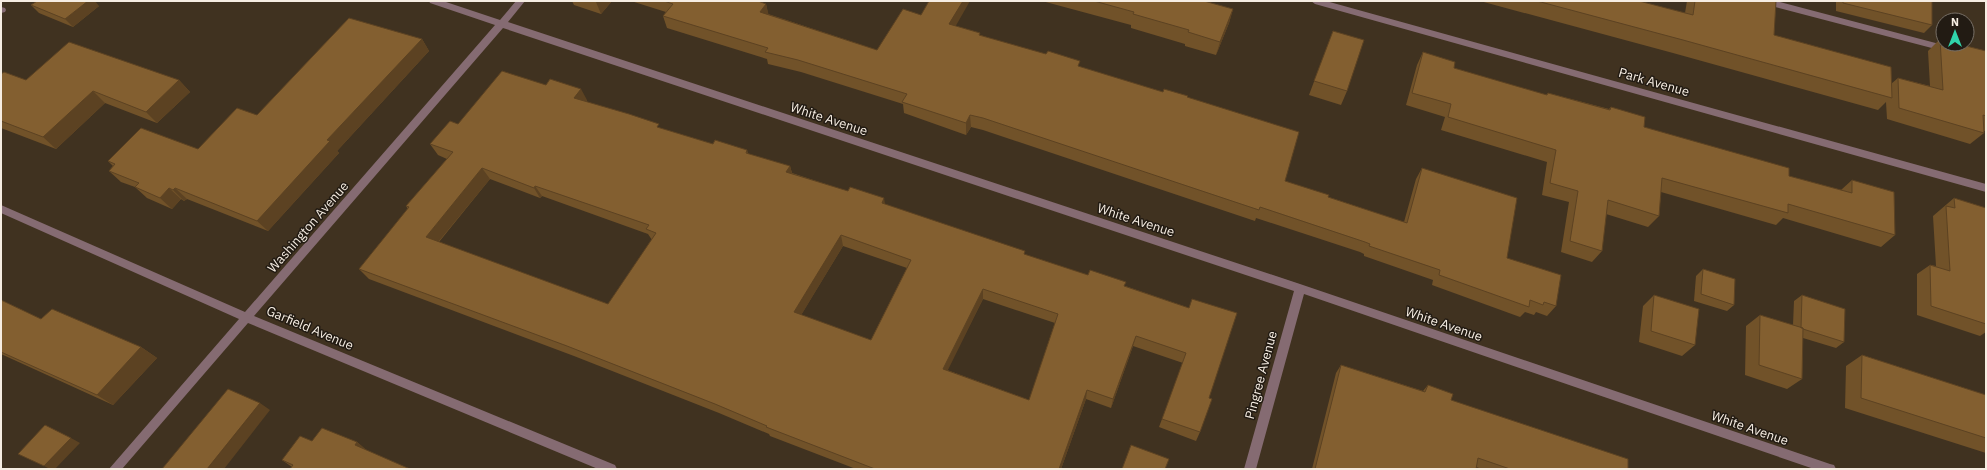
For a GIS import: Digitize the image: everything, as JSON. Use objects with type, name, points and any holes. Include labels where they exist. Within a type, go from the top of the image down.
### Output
[{"type":"street","name":"White Avenue","points":[[433,1],[1300,288],[1830,469]]},
{"type":"street","name":"Washington Avenue","points":[[115,469],[521,1]]},
{"type":"street","name":"Park Avenue","points":[[1315,1],[1986,188]]},
{"type":"street","points":[[1764,1],[1935,46]]},
{"type":"street","name":"Garfield Avenue","points":[[1,209],[247,317],[611,469]]},
{"type":"street","name":"Pingree Avenue","points":[[1250,469],[1300,288]]},
{"type":"building","points":[[37,1],[88,1],[65,19],[31,5]]},
{"type":"building","points":[[664,1],[758,1],[766,4],[760,12],[877,50],[903,9],[921,15],[929,1],[963,1],[949,24],[980,33],[979,35],[1046,54],[1048,51],[1080,61],[1078,66],[1163,92],[1164,89],[1188,96],[1187,97],[1299,132],[1285,181],[1329,195],[1328,197],[1407,223],[1422,168],[1517,198],[1507,258],[1561,275],[1556,306],[1544,302],[1543,305],[1530,300],[1529,307],[1439,275],[1440,270],[1369,246],[1370,244],[1365,242],[1260,207],[1259,210],[983,118],[970,115],[966,123],[902,102],[907,94],[798,60],[765,52],[768,48],[663,16],[673,4]]},
{"type":"building","points":[[1094,1],[1204,1],[1233,9],[1220,42],[1188,32],[1189,30],[1133,14],[1134,12]]},
{"type":"building","points":[[1537,1],[1639,1],[1693,15],[1695,1],[1776,1],[1774,35],[1891,67],[1892,98],[1683,40]]},
{"type":"building","points":[[1843,1],[1932,1],[1932,25],[1843,3]]},
{"type":"building","points":[[349,18],[422,39],[327,140],[330,141],[257,221],[175,188],[173,190],[169,188],[160,198],[135,187],[139,183],[109,171],[115,164],[108,161],[141,128],[198,149],[237,108],[257,115]]},
{"type":"building","points":[[1333,31],[1364,40],[1347,91],[1314,81]]},
{"type":"building","points":[[69,42],[179,80],[146,112],[93,91],[43,137],[1,121],[1,74],[4,72],[26,80]]},
{"type":"building","points":[[1975,48],[1986,51],[1986,116],[1983,115],[1984,133],[1899,108],[1898,78],[1943,90],[1941,52],[1975,52]]},
{"type":"building","points":[[1423,52],[1455,62],[1454,68],[1547,95],[1548,93],[1610,110],[1611,107],[1645,117],[1644,127],[1789,168],[1789,176],[1852,193],[1852,180],[1894,192],[1895,235],[1788,204],[1788,213],[1662,178],[1659,216],[1608,200],[1602,251],[1570,241],[1578,191],[1550,183],[1556,150],[1448,117],[1451,104],[1412,93]]},
{"type":"building","points":[[502,71],[546,85],[550,79],[581,89],[574,98],[629,114],[659,124],[657,127],[713,144],[715,140],[747,150],[746,153],[790,166],[786,172],[848,191],[850,187],[884,198],[882,203],[1025,251],[1024,254],[1088,275],[1090,270],[1126,282],[1124,286],[1189,308],[1192,299],[1237,313],[1209,398],[1212,399],[1200,432],[1162,419],[1186,353],[1136,336],[1113,399],[1087,390],[1059,469],[875,469],[766,427],[767,426],[715,404],[567,346],[359,269],[409,207],[406,206],[453,152],[430,144],[450,121],[458,124]],"holes":[[[482,168],[534,188],[535,186],[649,225],[646,229],[656,233],[608,304],[426,237]],[[841,235],[911,260],[871,340],[794,312]],[[983,289],[1058,314],[1029,400],[943,369]]]},
{"type":"building","points":[[1954,198],[1986,208],[1986,324],[1931,306],[1930,265],[1950,271],[1946,206],[1955,208]]},
{"type":"building","points":[[1703,269],[1735,279],[1734,305],[1701,294]]},
{"type":"building","points":[[1654,295],[1699,309],[1695,345],[1651,331]]},
{"type":"building","points":[[1802,295],[1845,309],[1844,342],[1801,328]]},
{"type":"building","points":[[1,300],[41,319],[52,309],[141,347],[97,395],[1,352]]},
{"type":"building","points":[[1760,315],[1803,328],[1802,379],[1759,365]]},
{"type":"building","points":[[1862,355],[1986,395],[1986,438],[1861,398]]},
{"type":"building","points":[[1341,365],[1425,392],[1428,385],[1453,394],[1451,400],[1628,459],[1628,469],[1510,469],[1478,458],[1476,469],[1315,469]]},
{"type":"building","points":[[228,389],[260,403],[207,469],[162,469]]},
{"type":"building","points":[[45,425],[71,438],[44,466],[18,454]]},
{"type":"building","points":[[322,428],[357,442],[355,445],[410,469],[290,469],[293,465],[282,460],[300,436],[312,441]]},
{"type":"building","points":[[1131,445],[1169,459],[1165,469],[1122,469]]}]
